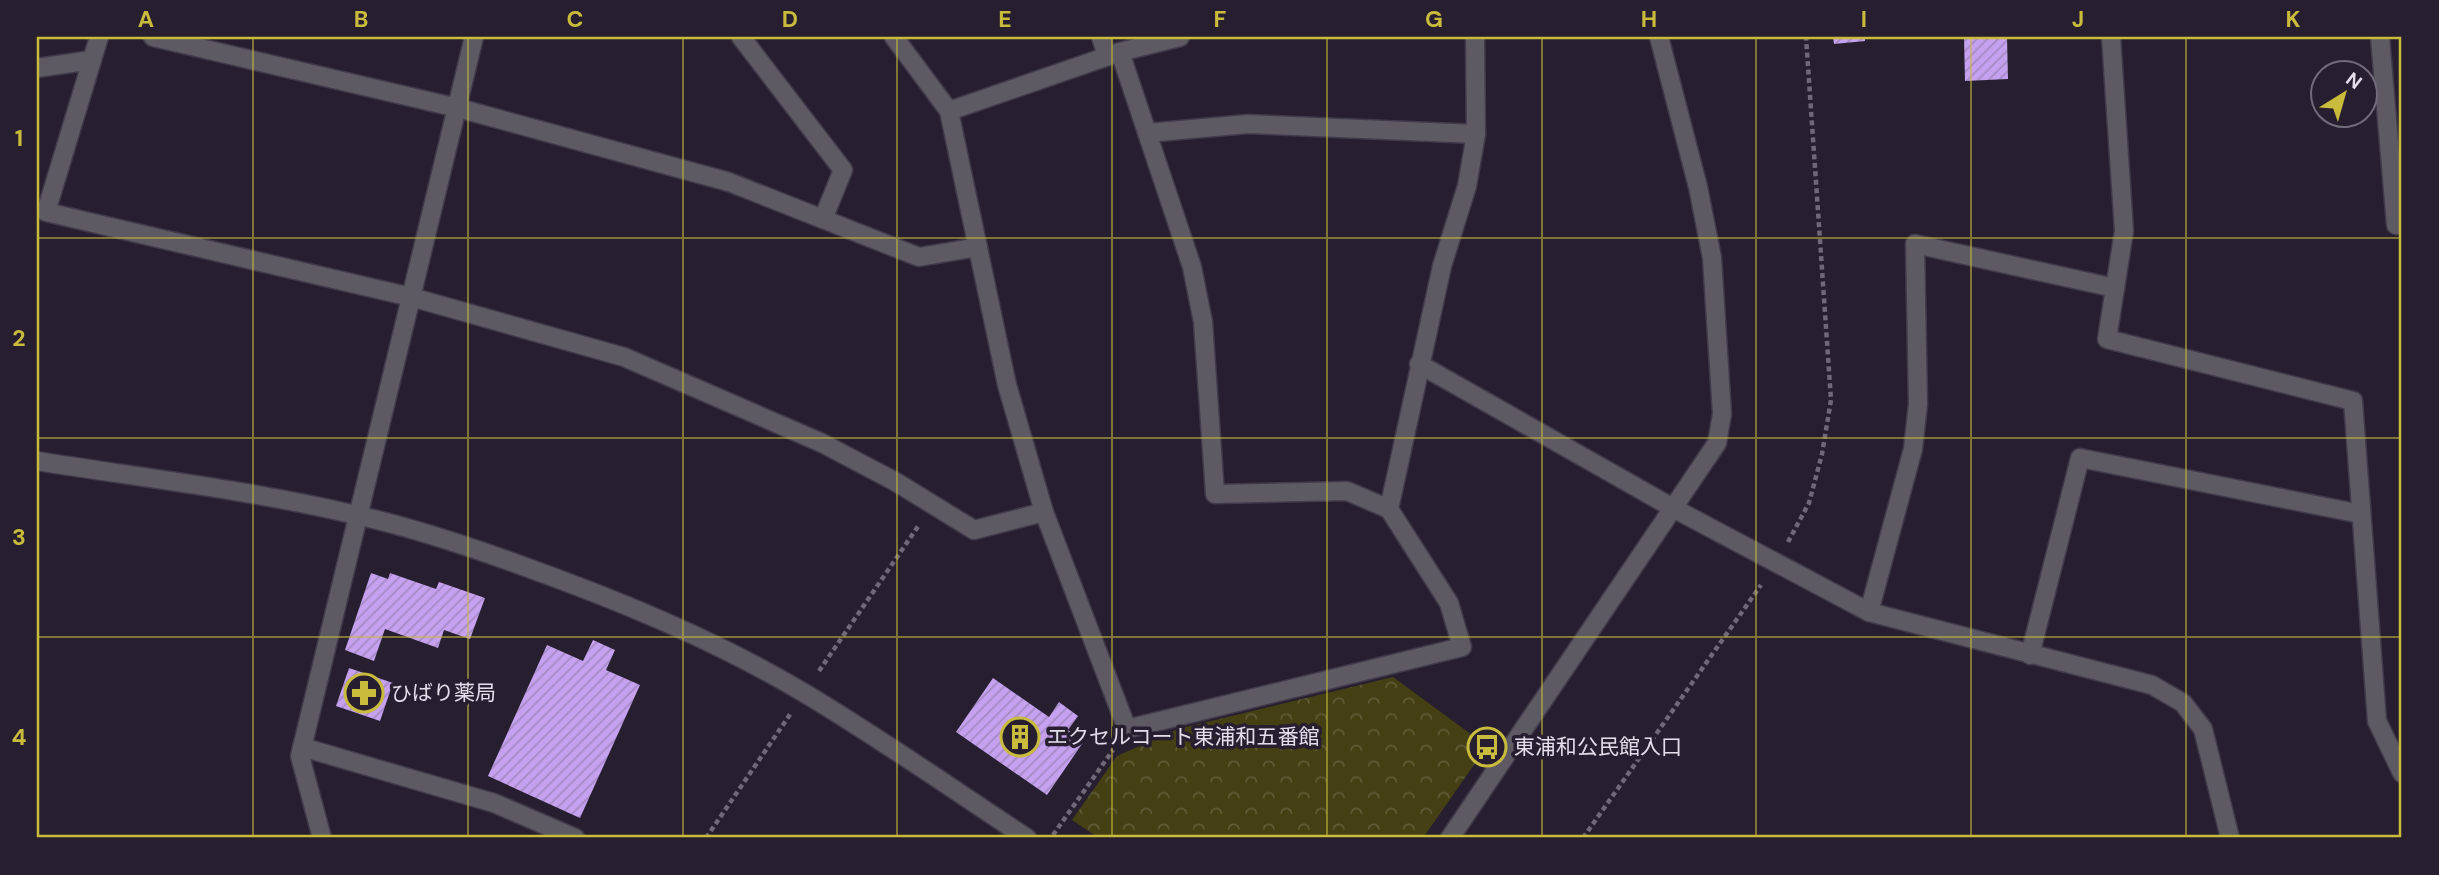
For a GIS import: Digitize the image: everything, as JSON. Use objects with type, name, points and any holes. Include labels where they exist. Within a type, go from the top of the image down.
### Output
[{"type":"street","points":[[99,37],[46,212],[411,297],[636,362],[822,443],[896,482],[974,530],[1044,512]]},
{"type":"street","points":[[153,37],[458,108],[729,182],[919,257],[978,247]]},
{"type":"street","points":[[322,838],[300,756],[474,37]]},
{"type":"street","points":[[741,37],[843,170],[823,219]]},
{"type":"street","points":[[894,37],[949,111],[1007,385],[1044,512],[1127,729],[1462,648],[1449,603],[1389,509],[1347,491],[1215,494],[1203,322],[1192,267],[1147,132],[1114,54],[1101,37]]},
{"type":"street","points":[[949,111],[1114,54],[1180,37]]},
{"type":"street","points":[[1389,509],[1442,266],[1467,186],[1476,134],[1475,37]]},
{"type":"street","points":[[1450,838],[1717,443],[1722,414],[1712,258],[1698,187],[1659,37]]},
{"type":"street","points":[[2111,37],[2124,231],[2107,339],[2353,401],[2377,721],[2402,773]]},
{"type":"street","points":[[2380,37],[2396,225]]},
{"type":"street","points":[[37,68],[92,60]]},
{"type":"street","points":[[1147,132],[1248,124],[1476,134]]},
{"type":"street","points":[[1869,612],[1913,449],[1918,404],[1915,244],[2116,288]]},
{"type":"street","points":[[1419,364],[1673,508],[1869,612],[2152,685],[2183,703],[2203,729],[2230,838]]},
{"type":"street","points":[[2030,655],[2080,458],[2361,514]]},
{"type":"street","points":[[37,461],[287,501],[357,515],[465,545],[568,582],[644,612],[804,693],[1027,838]]},
{"type":"street","points":[[302,747],[494,803],[575,838]]},
{"type":"path","points":[[1583,838],[1777,563],[1809,503],[1822,454],[1831,400],[1806,37]]},
{"type":"path","points":[[1051,838],[1127,729]]},
{"type":"green space","points":[[1393,677],[1487,746],[1423,838],[1099,838],[1072,820],[1117,756],[1178,729]]},
{"type":"building","points":[[1833,37],[1865,37],[1865,41],[1834,44]]},
{"type":"building","points":[[1964,37],[2007,37],[2008,79],[1965,81]]},
{"type":"building","points":[[371,573],[388,579],[390,573],[436,589],[439,582],[485,598],[470,639],[444,630],[438,648],[385,629],[374,661],[345,650]]},
{"type":"building","points":[[593,640],[615,650],[606,670],[640,685],[580,818],[488,776],[547,645],[583,661]]},
{"type":"building","points":[[349,668],[393,683],[380,721],[336,706]]},
{"type":"building","name":"エクセルコート東浦和五番館","points":[[993,678],[1049,717],[1059,702],[1078,716],[1068,730],[1084,741],[1047,795],[956,732]]},
{"type":"place","name":"ひばり薬局","points":[[364,693]]},
{"type":"place","name":"エクセルコート東浦和五番館","points":[[1020,737]]},
{"type":"place","name":"東浦和公民館入口","points":[[1487,747]]}]
